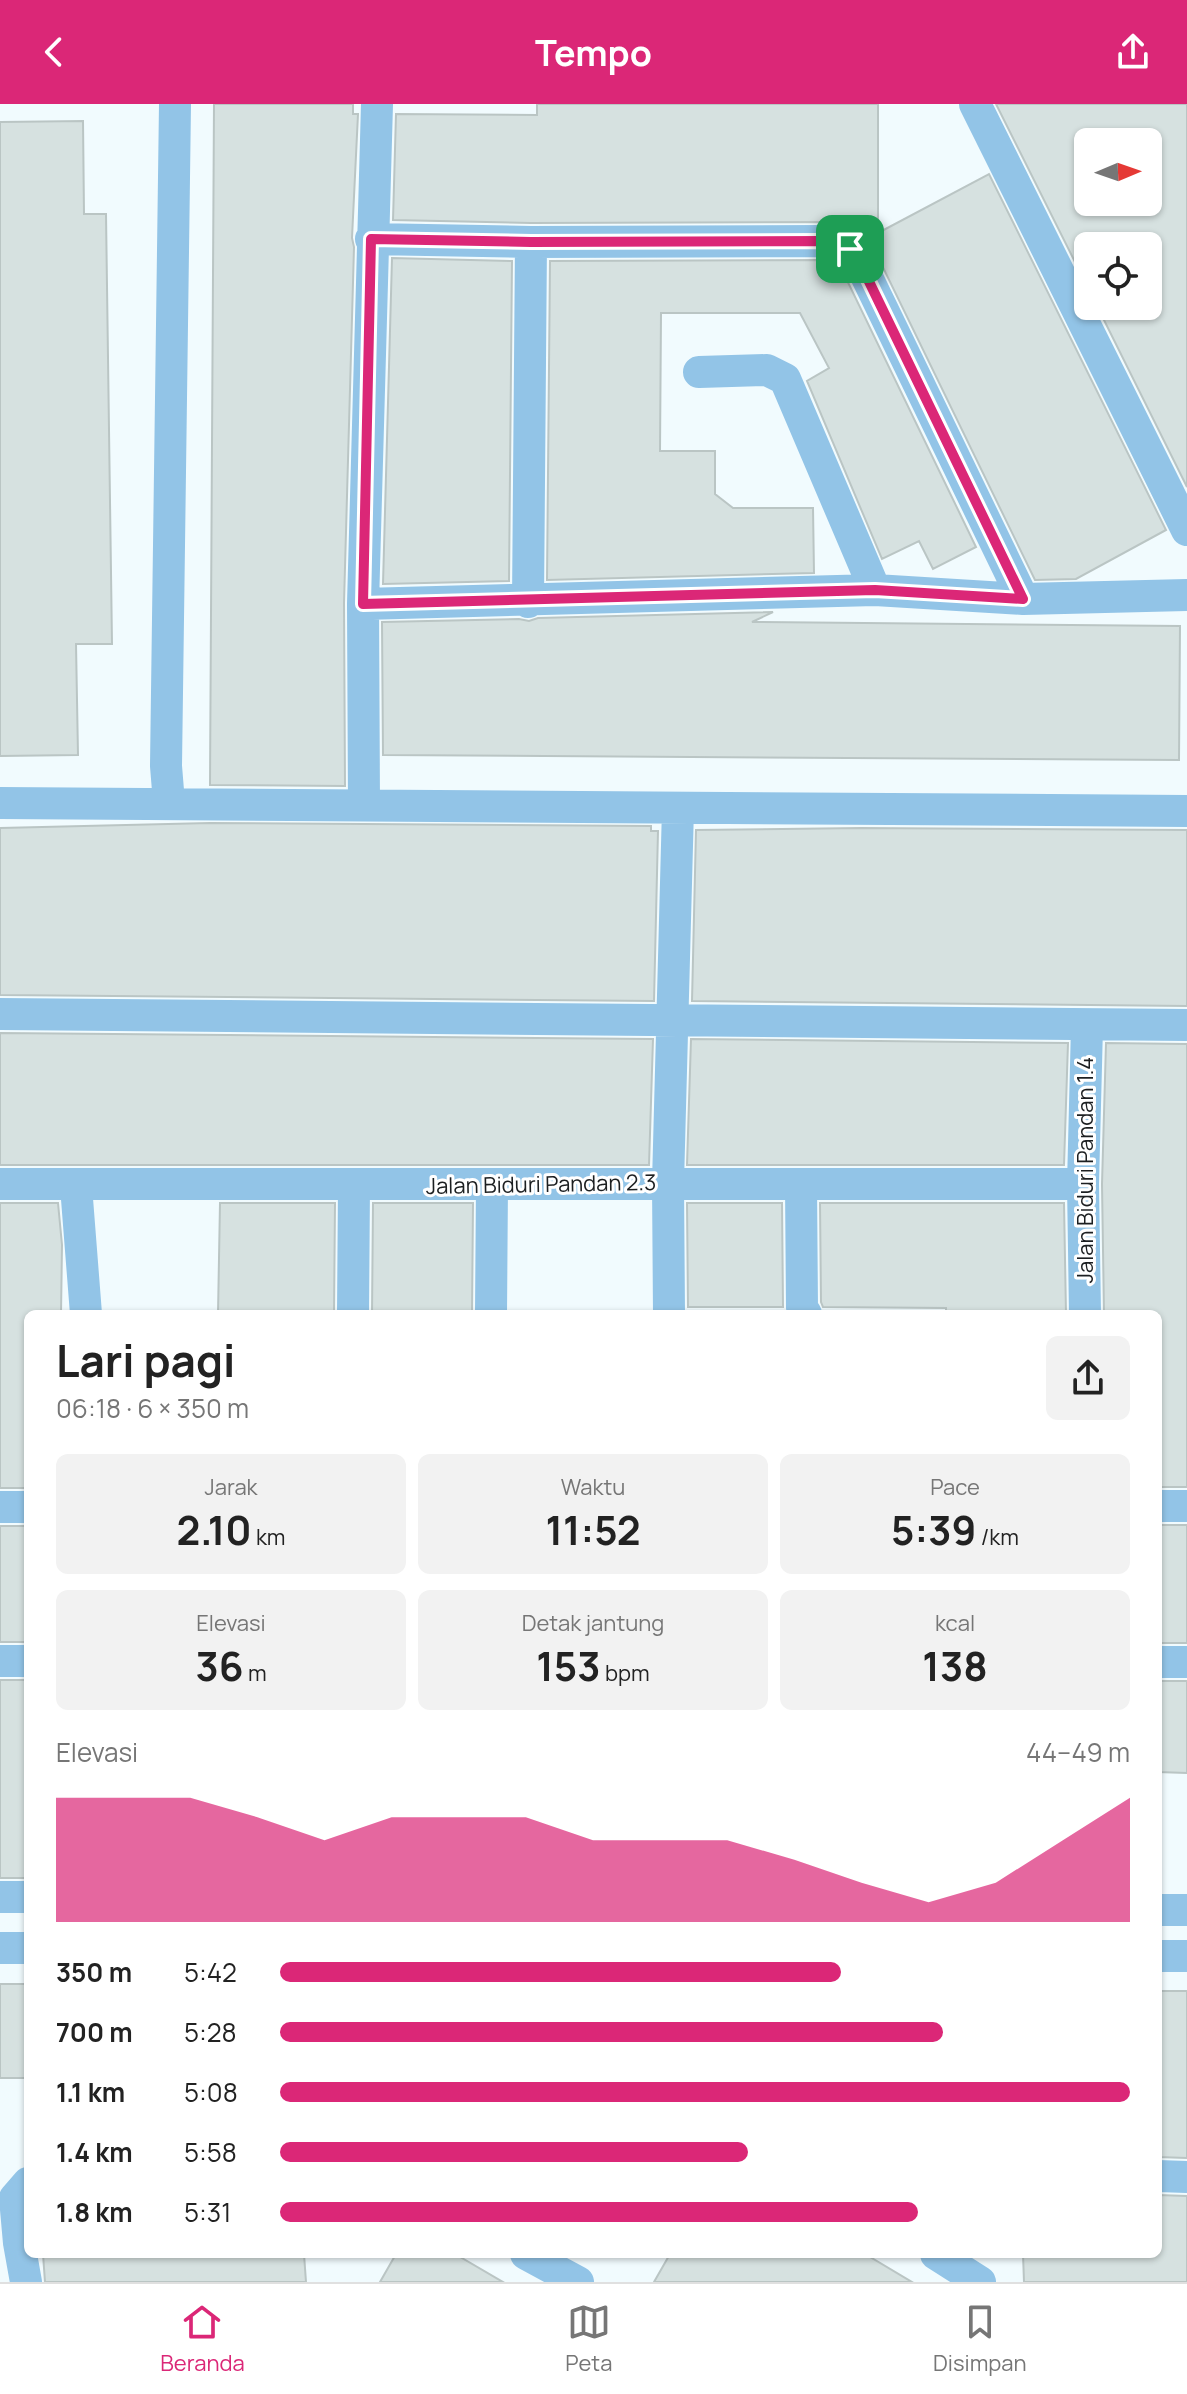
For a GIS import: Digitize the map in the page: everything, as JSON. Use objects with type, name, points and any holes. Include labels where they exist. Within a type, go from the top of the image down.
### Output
[{"type":"street","points":[[169,803],[166,766],[175,104]]},
{"type":"street","points":[[364,805],[363,604],[377,104]]},
{"type":"street","points":[[975,104],[1187,530]]},
{"type":"street","points":[[371,239],[840,243],[850,249],[860,263],[1023,599]]},
{"type":"street","points":[[528,602],[531,242]]},
{"type":"street","points":[[699,372],[767,370],[785,379],[875,590]]},
{"type":"street","points":[[363,604],[528,602],[875,590],[1023,599],[1187,595]]},
{"type":"street","points":[[0,803],[1187,811]]},
{"type":"street","points":[[669,1310],[668,1183],[678,808]]},
{"type":"street","points":[[0,1014],[1187,1025]]},
{"type":"street","name":"Jalan Biduri Pandan 1.4","points":[[1085,1310],[1083,1184],[1087,1026]]},
{"type":"street","name":"Jalan Biduri Pandan 2.3","points":[[0,1184],[1083,1184]]},
{"type":"street","points":[[491,1310],[492,1184]]},
{"type":"street","points":[[801,1184],[803,1310]]},
{"type":"street","points":[[353,1310],[354,1185]]},
{"type":"street","points":[[76,1186],[86,1310]]},
{"type":"street","points":[[1162,1506],[1187,1506]]},
{"type":"street","points":[[0,1507],[24,1507]]},
{"type":"street","points":[[0,1661],[24,1661]]},
{"type":"street","points":[[1162,1662],[1187,1662]]},
{"type":"street","points":[[0,1897],[24,1897]]},
{"type":"street","points":[[1162,1910],[1187,1910]]},
{"type":"street","points":[[0,1948],[24,1948]]},
{"type":"street","points":[[1162,1956],[1187,1956]]},
{"type":"street","points":[[1162,2176],[1187,2177]]},
{"type":"street","points":[[24,2188],[15,2198],[26,2282]]},
{"type":"street","points":[[533,2258],[578,2282]]},
{"type":"street","points":[[942,2258],[980,2282]]},
{"type":"building","points":[[214,104],[353,104],[353,114],[358,114],[352,238],[344,603],[345,786],[210,785]]},
{"type":"building","points":[[537,104],[878,104],[878,233],[989,174],[1166,530],[1076,579],[1035,580],[877,255],[866,239],[848,228],[823,222],[393,220],[396,114],[537,115]]},
{"type":"building","points":[[996,104],[1187,104],[1187,487],[1104,320],[1162,320],[1162,232],[1074,232],[1074,260]]},
{"type":"building","points":[[83,121],[84,214],[106,214],[112,644],[76,644],[78,755],[0,756],[0,122]]},
{"type":"building","points":[[392,258],[512,261],[509,581],[383,584]]},
{"type":"building","points":[[821,260],[836,264],[843,272],[976,547],[933,569],[919,541],[882,559],[807,381],[829,368],[800,313],[661,313],[660,451],[715,451],[715,494],[733,508],[813,508],[814,573],[547,580],[550,261]]},
{"type":"building","points":[[773,612],[752,622],[1180,626],[1179,760],[383,755],[382,622],[529,621],[538,618]]},
{"type":"building","points":[[210,823],[651,826],[651,831],[658,831],[654,1001],[0,995],[0,828]]},
{"type":"building","points":[[696,830],[1187,830],[1187,1006],[692,1001]]},
{"type":"building","points":[[0,1033],[653,1039],[649,1165],[0,1165]]},
{"type":"building","points":[[691,1039],[1068,1043],[1064,1165],[687,1165]]},
{"type":"building","points":[[1106,1043],[1187,1044],[1187,1487],[1162,1487],[1162,1310],[1104,1310],[1102,1184]]},
{"type":"building","points":[[0,1203],[58,1203],[62,1245],[61,1310],[24,1310],[24,1488],[0,1488]]},
{"type":"building","points":[[220,1203],[335,1203],[334,1310],[218,1310]]},
{"type":"building","points":[[373,1203],[473,1203],[472,1310],[372,1310]]},
{"type":"building","points":[[687,1203],[782,1203],[783,1307],[688,1307]]},
{"type":"building","points":[[820,1203],[1064,1203],[1066,1310],[823,1307]]},
{"type":"building","points":[[1162,1525],[1187,1525],[1187,1643],[1162,1643]]},
{"type":"building","points":[[0,1526],[24,1526],[24,1642],[0,1642]]},
{"type":"building","points":[[0,1680],[24,1680],[24,1878],[0,1878]]},
{"type":"building","points":[[1162,1681],[1187,1681],[1187,1773],[1162,1772]]},
{"type":"building","points":[[0,1984],[24,1984],[24,2078],[0,2078]]},
{"type":"building","points":[[1162,1991],[1187,1991],[1187,2158],[1162,2157]]},
{"type":"building","points":[[1162,2195],[1187,2196],[1187,2282],[1024,2282],[1023,2258],[1162,2258]]},
{"type":"building","points":[[43,2258],[304,2258],[306,2282],[45,2282]]},
{"type":"building","points":[[394,2258],[462,2258],[503,2282],[380,2282]]},
{"type":"building","points":[[668,2258],[872,2258],[912,2282],[654,2282]]},
{"type":"route","points":[[371,239],[823,241],[840,243],[850,249],[860,263],[1023,599],[875,590],[528,602],[363,604],[371,239]]}]
